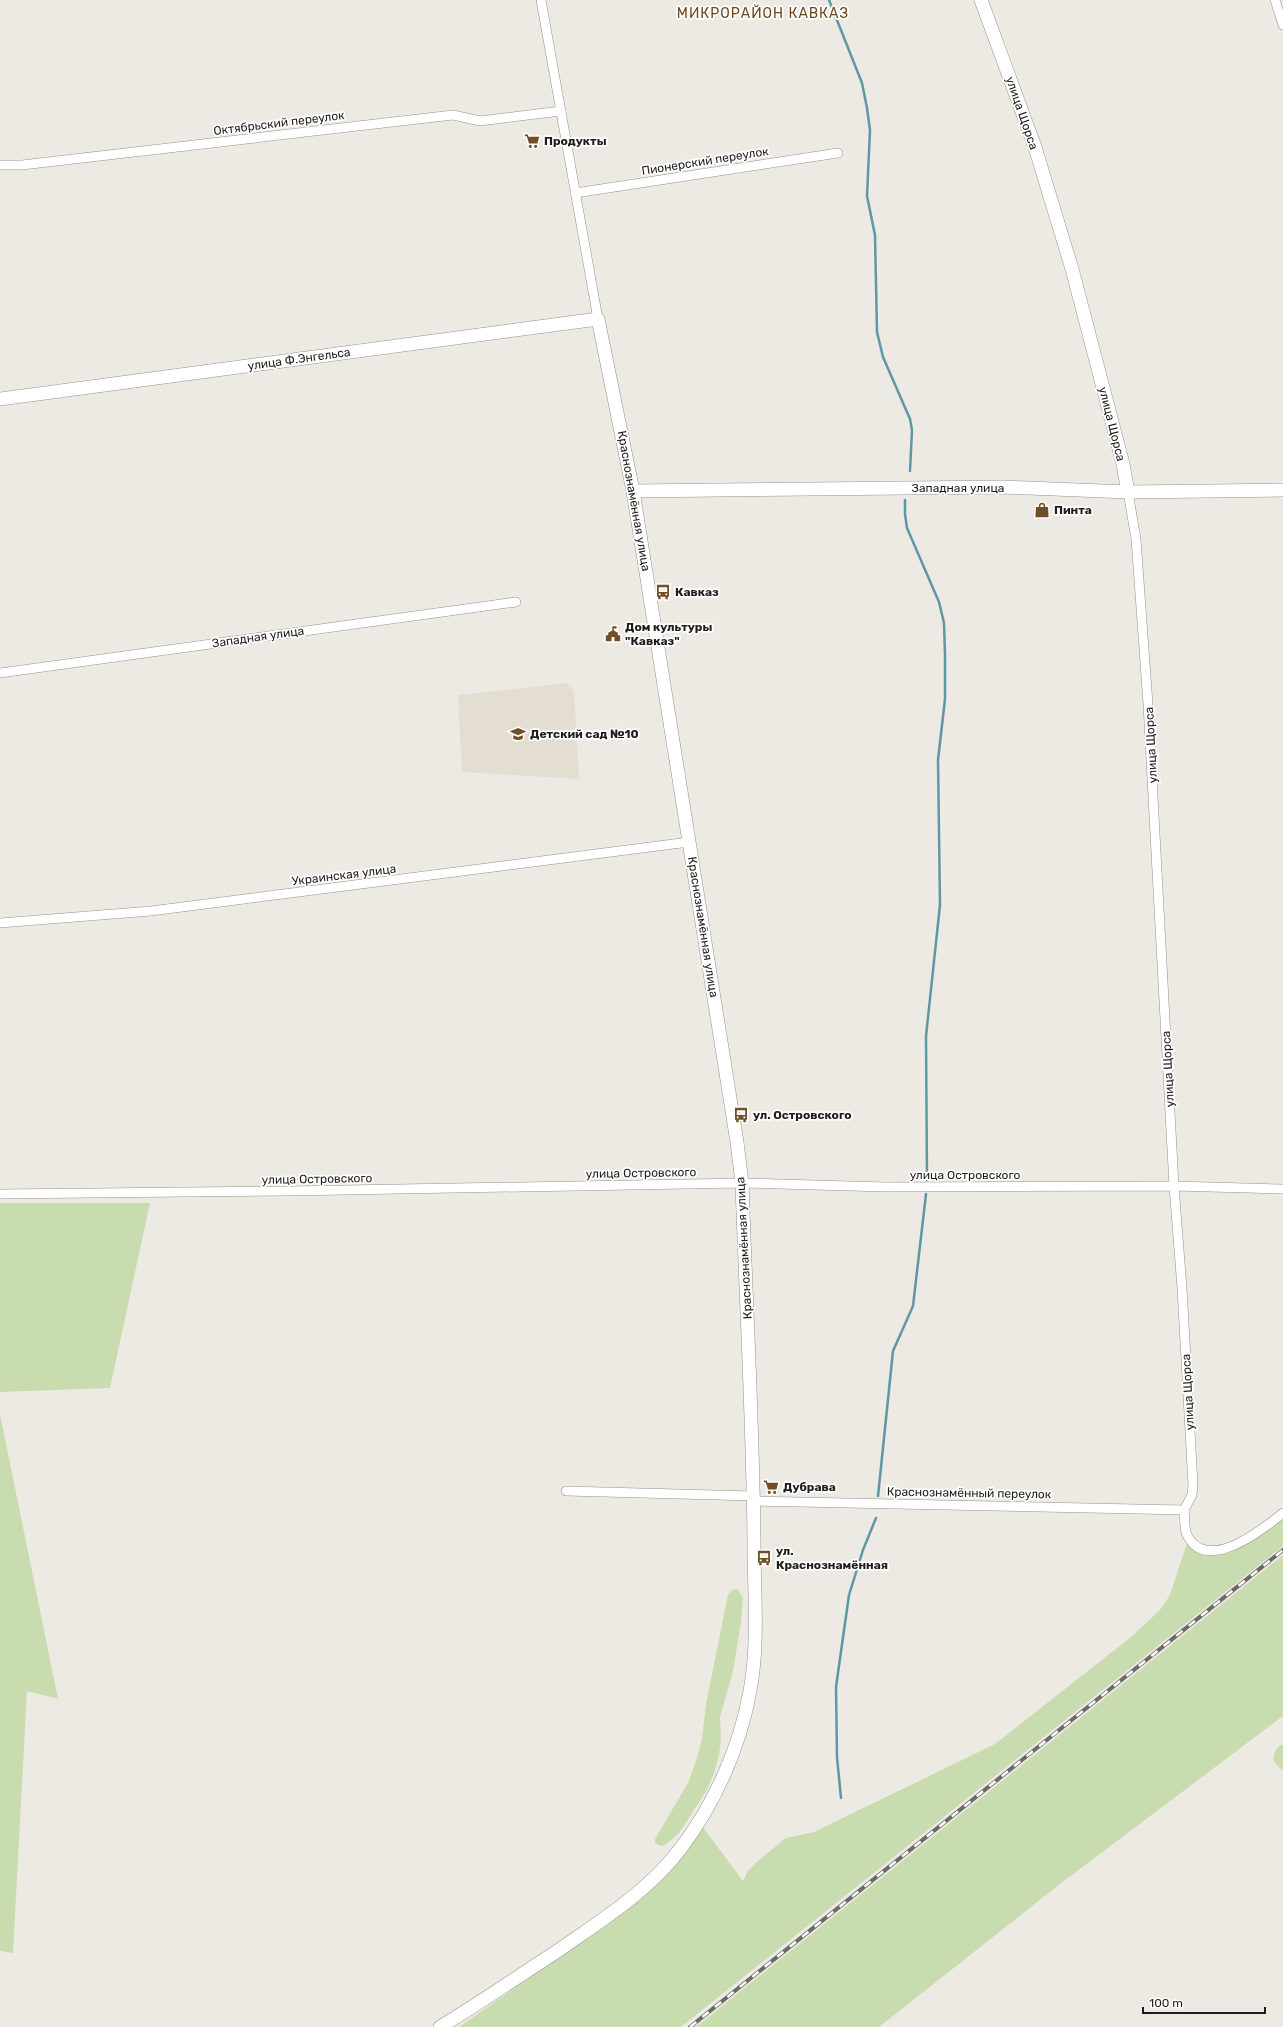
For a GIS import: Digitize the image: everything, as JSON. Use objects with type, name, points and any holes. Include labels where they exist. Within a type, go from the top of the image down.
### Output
[{"type":"main road","name":"улица Щорса","points":[[981,0],[1033,141],[1072,269],[1128,492]]},
{"type":"main road","name":"улица Ф.Энгельса","points":[[0,400],[598,319]]},
{"type":"main road","name":"Краснознамённая улица","points":[[440,2027],[481,2002],[607,1917],[650,1881],[680,1849],[696,1826],[723,1778],[734,1749],[750,1695],[754,1648],[754,1498],[742,1183],[731,1096],[689,842],[634,491],[598,319]]},
{"type":"main road","name":"Западная улица","points":[[634,491],[1002,487],[1128,492],[1283,490]]},
{"type":"street","name":"Краснознамённая улица","points":[[541,0],[598,319]]},
{"type":"street","points":[[1275,0],[1283,25]]},
{"type":"street","name":"Октябрьский переулок","points":[[0,165],[22,165],[453,115],[480,121],[561,111]]},
{"type":"street","name":"Пионерский переулок","points":[[575,193],[838,154]]},
{"type":"street","name":"улица Щорса","points":[[1128,492],[1136,539],[1148,696],[1174,1186],[1182,1288],[1193,1485],[1192,1495],[1184,1510]]},
{"type":"street","name":"Западная улица","points":[[0,673],[516,602]]},
{"type":"street","name":"Украинская улица","points":[[0,923],[151,911],[689,842]]},
{"type":"street","name":"улица Островского","points":[[0,1194],[296,1191],[742,1183],[886,1187],[1174,1186],[1283,1189]]},
{"type":"street","name":"Краснознамённый переулок","points":[[566,1491],[754,1498],[1184,1510]]},
{"type":"street","points":[[1184,1510],[1186,1533],[1194,1544],[1209,1550],[1222,1549],[1239,1544],[1283,1513]]},
{"type":"shaded area","name":"Детский сад №10","points":[[566,683],[574,691],[579,779],[462,772],[458,695]]},
{"type":"green space","points":[[0,1203],[150,1203],[110,1388],[0,1392]]},
{"type":"green space","points":[[0,1414],[58,1699],[27,1691],[13,1953],[0,1951]]},
{"type":"green space","points":[[1283,1519],[1283,1546],[681,2027],[459,2027],[625,1911],[702,1826],[743,1881],[748,1871],[758,1861],[786,1838],[814,1832],[995,1744],[1131,1637],[1160,1610],[1170,1595],[1187,1543],[1202,1554],[1212,1556],[1223,1554],[1245,1546]]},
{"type":"green space","points":[[1283,1555],[1283,1716],[1060,1884],[879,2027],[696,2027]]},
{"type":"green space","points":[[733,1589],[738,1590],[743,1598],[741,1622],[733,1671],[720,1717],[721,1739],[719,1755],[714,1773],[707,1790],[679,1833],[665,1845],[661,1846],[655,1843],[655,1839],[688,1783],[696,1761],[702,1739],[706,1704],[728,1595]]},
{"type":"green space","points":[[1283,1744],[1283,1771],[1274,1762],[1274,1754],[1276,1749]]},
{"type":"waterway","points":[[829,0],[862,83],[867,108],[870,130],[867,196],[875,235],[877,332],[883,357],[910,419],[912,430],[910,471]]},
{"type":"waterway","points":[[905,500],[907,528],[939,602],[944,623],[945,699],[938,760],[940,905],[926,1036],[927,1180]]},
{"type":"waterway","points":[[878,1496],[893,1351],[913,1306],[926,1194]]},
{"type":"waterway","points":[[841,1798],[837,1757],[836,1687],[849,1595],[863,1550],[876,1518]]},
{"type":"railway","points":[[690,2027],[1283,1550]]},
{"type":"place","name":"Продукты","points":[[532,141]]},
{"type":"place","name":"Пинта","points":[[1042,510]]},
{"type":"place","name":"Кавказ","points":[[663,592]]},
{"type":"place","name":"Дом культуры \"Кавказ\"","points":[[613,634]]},
{"type":"place","name":"Детский сад №10","points":[[518,734]]},
{"type":"place","name":"ул. Островского","points":[[741,1115]]},
{"type":"place","name":"Дубрава","points":[[771,1487]]},
{"type":"place","name":"ул. Краснознамённая","points":[[764,1558]]},
{"type":"district","name":"МИКРОРАЙОН КАВКАЗ","points":[[763,13]]}]
